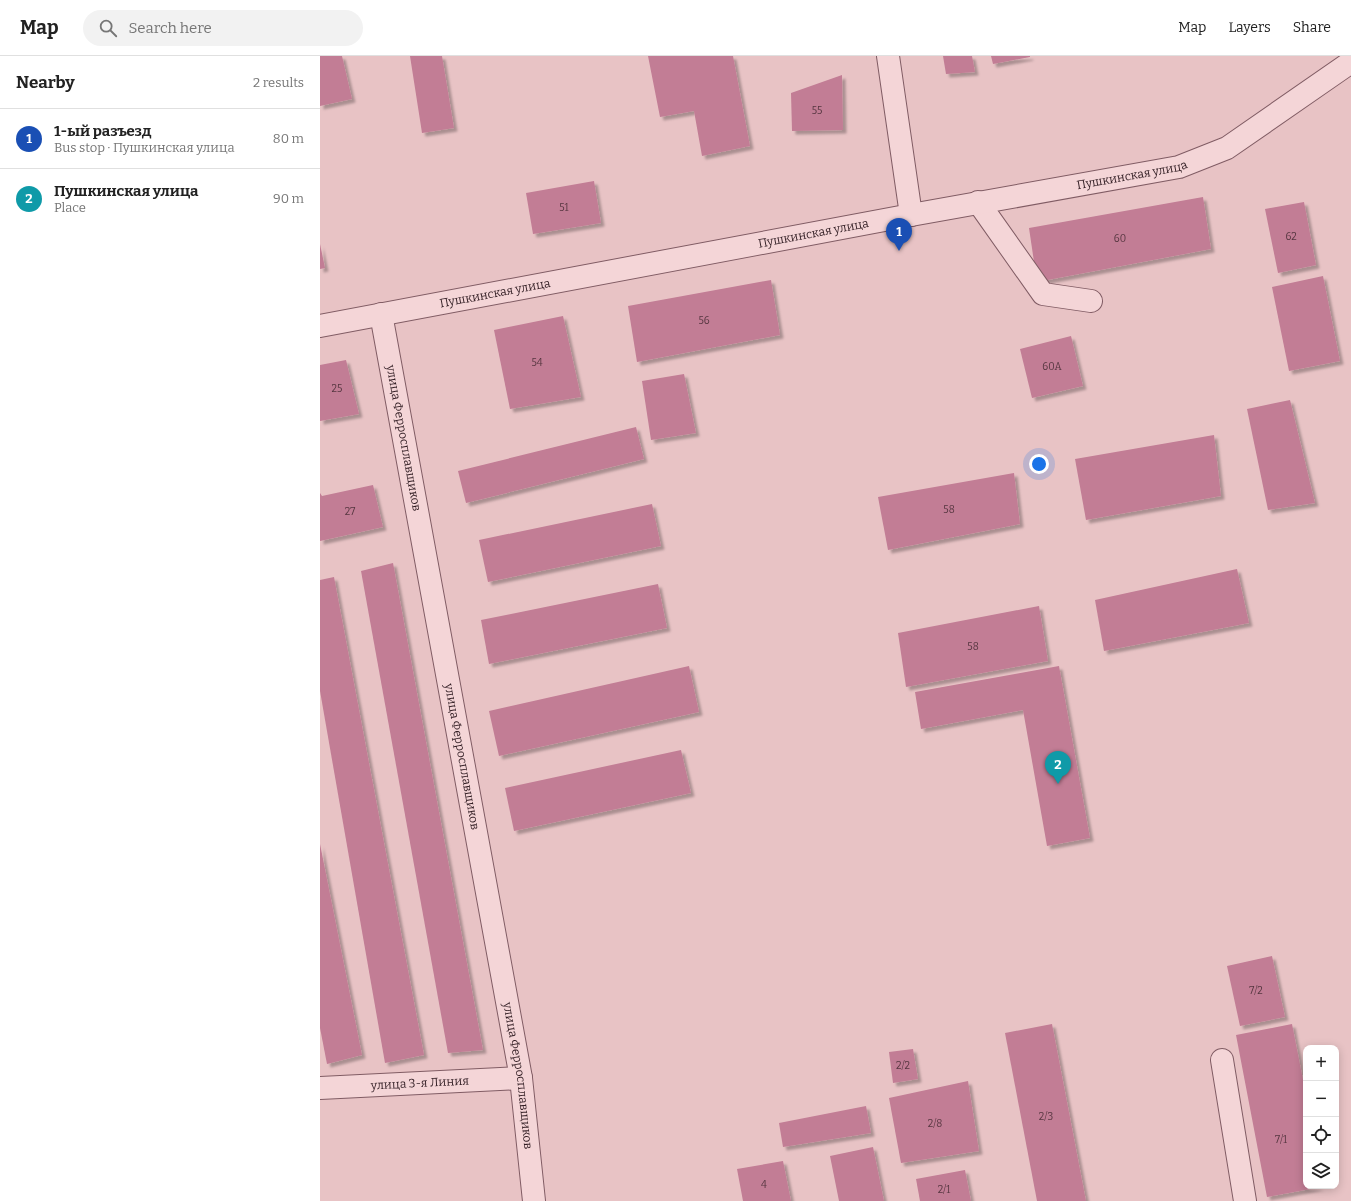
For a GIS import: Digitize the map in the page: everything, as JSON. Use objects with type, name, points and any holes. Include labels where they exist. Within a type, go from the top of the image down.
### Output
[{"type":"street","points":[[888,56],[911,215]]},
{"type":"street","name":"Пушкинская улица","points":[[320,326],[978,202],[1179,167],[1227,148],[1351,62]]},
{"type":"street","points":[[978,202],[1043,294],[1091,301]]},
{"type":"street","name":"улица Ферросплавщиков","points":[[381,314],[521,1078],[534,1201]]},
{"type":"street","points":[[1222,1060],[1245,1201]]},
{"type":"street","name":"улица 3-я Линия","points":[[320,1088],[521,1078]]},
{"type":"building","points":[[320,56],[342,56],[352,99],[320,106]]},
{"type":"building","points":[[410,56],[442,56],[454,128],[422,133]]},
{"type":"building","points":[[648,56],[733,56],[750,146],[702,156],[694,111],[660,117]]},
{"type":"building","points":[[943,56],[972,56],[975,72],[946,74]]},
{"type":"building","points":[[991,56],[1030,56],[1030,57],[993,64]]},
{"type":"building","points":[[842,75],[843,130],[792,131],[791,93]]},
{"type":"building","points":[[594,181],[601,223],[533,234],[526,193]]},
{"type":"building","points":[[1203,197],[1211,249],[1037,282],[1029,228]]},
{"type":"building","points":[[1304,202],[1316,265],[1278,273],[1265,209]]},
{"type":"building","points":[[320,244],[325,268],[320,269]]},
{"type":"building","points":[[1323,276],[1340,361],[1289,371],[1272,287]]},
{"type":"building","points":[[771,280],[780,335],[637,362],[628,306]]},
{"type":"building","points":[[563,316],[581,397],[510,409],[494,330]]},
{"type":"building","points":[[1071,336],[1083,386],[1032,398],[1020,349]]},
{"type":"building","points":[[346,360],[359,414],[320,421],[320,365]]},
{"type":"building","points":[[684,374],[696,433],[651,440],[642,381]]},
{"type":"building","points":[[1290,400],[1315,503],[1268,510],[1247,409]]},
{"type":"building","points":[[636,427],[644,459],[466,503],[458,471]]},
{"type":"building","points":[[1214,435],[1221,496],[1086,520],[1075,459]]},
{"type":"building","points":[[1014,473],[1020,524],[888,550],[878,497]]},
{"type":"building","points":[[373,485],[383,527],[320,541],[320,493],[322,496]]},
{"type":"building","points":[[652,504],[661,546],[488,582],[479,540]]},
{"type":"building","points":[[393,563],[483,1050],[448,1053],[361,571]]},
{"type":"building","points":[[1237,569],[1249,623],[1104,651],[1095,600]]},
{"type":"building","points":[[334,577],[424,1055],[385,1063],[320,691],[320,580]]},
{"type":"building","points":[[658,584],[667,628],[489,664],[481,620]]},
{"type":"building","points":[[1039,606],[1048,661],[906,687],[898,633]]},
{"type":"building","points":[[689,666],[699,712],[499,756],[489,711]]},
{"type":"building","points":[[1059,666],[1090,838],[1047,846],[1023,710],[921,729],[915,692]]},
{"type":"building","points":[[681,750],[691,793],[514,831],[505,788]]},
{"type":"building","points":[[320,844],[362,1055],[327,1064],[320,1028]]},
{"type":"building","points":[[1272,956],[1285,1017],[1240,1026],[1227,966]]},
{"type":"building","points":[[1052,1024],[1086,1201],[1037,1201],[1005,1033]]},
{"type":"building","points":[[1292,1024],[1303,1080],[1303,1189],[1310,1189],[1267,1197],[1236,1035]]},
{"type":"building","points":[[913,1049],[918,1079],[893,1083],[889,1052]]},
{"type":"building","points":[[968,1081],[979,1151],[901,1163],[889,1098]]},
{"type":"building","points":[[866,1106],[871,1133],[783,1147],[779,1123]]},
{"type":"building","points":[[873,1147],[884,1201],[839,1201],[830,1156]]},
{"type":"building","points":[[783,1161],[791,1201],[743,1201],[737,1169]]},
{"type":"building","points":[[965,1170],[971,1201],[920,1201],[916,1179]]},
{"type":"place","name":"1-ый разъезд","points":[[899,251]]},
{"type":"place","name":"Пушкинская улица","points":[[1058,784]]}]
